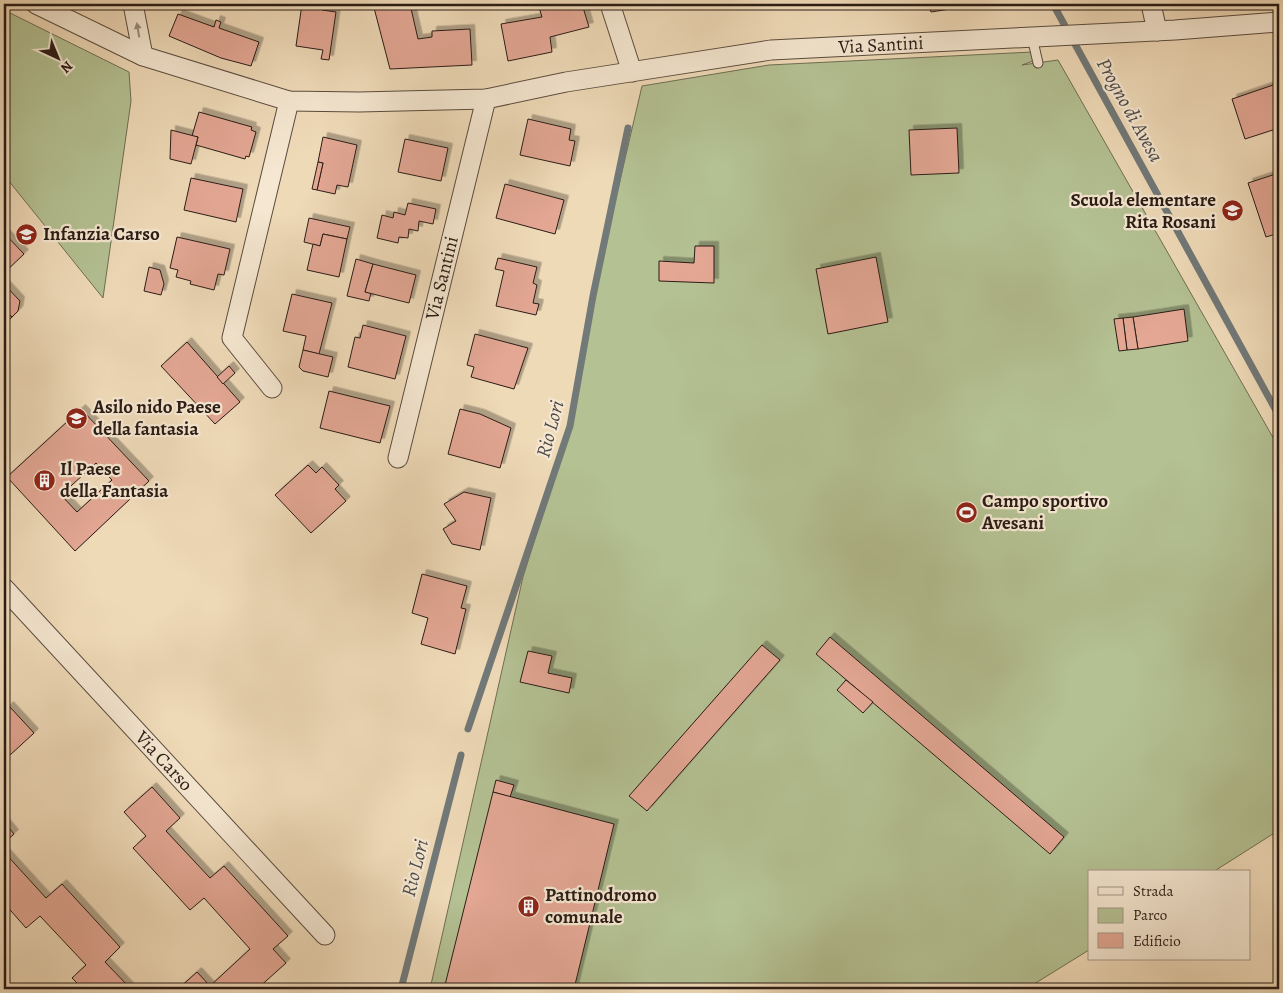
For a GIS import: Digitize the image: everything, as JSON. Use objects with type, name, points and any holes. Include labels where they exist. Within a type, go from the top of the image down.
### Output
[{"type":"street","name":"Via Santini","points":[[36,4],[143,56],[290,101],[486,99],[632,72],[771,50],[1279,22]]},
{"type":"street","points":[[134,4],[143,56]]},
{"type":"street","points":[[610,4],[632,72]]},
{"type":"street","points":[[1151,4],[1157,30]]},
{"type":"street","name":"Via Santini","points":[[398,458],[486,99]]},
{"type":"street","points":[[272,388],[232,338],[290,101]]},
{"type":"street","name":"Via Carso","points":[[4,588],[325,934]]},
{"type":"lane","points":[[1037,36],[1038,63]]},
{"type":"green space","points":[[4,10],[129,72],[131,101],[103,298],[4,175]]},
{"type":"green space","name":"Campo sportivo Avesani","points":[[1032,52],[1033,61],[1022,65],[1058,60],[1279,448],[1279,830],[1216,870],[1088,870],[1088,951],[1026,989],[430,989],[523,577],[570,426],[593,296],[642,86],[769,65]]},
{"type":"building","points":[[239,4],[261,4],[261,6],[252,5],[250,9],[238,6]]},
{"type":"building","points":[[302,4],[323,4],[322,10],[336,12],[329,60],[321,59],[323,50],[296,46]]},
{"type":"building","points":[[373,4],[410,4],[418,39],[432,37],[432,31],[470,29],[472,65],[390,69]]},
{"type":"building","points":[[538,4],[582,4],[589,27],[550,37],[552,52],[508,61],[501,24],[542,17]]},
{"type":"building","points":[[928,4],[967,4],[963,7],[931,12]]},
{"type":"building","points":[[178,14],[214,27],[216,20],[221,22],[219,28],[259,42],[251,66],[221,58],[169,36]]},
{"type":"building","points":[[1279,83],[1279,128],[1245,139],[1232,99]]},
{"type":"building","points":[[199,112],[252,127],[251,130],[256,132],[249,157],[246,156],[245,159],[196,145],[198,137],[192,136]]},
{"type":"building","points":[[528,119],[571,129],[569,140],[575,141],[570,166],[520,155]]},
{"type":"building","points":[[957,128],[959,173],[911,175],[909,130]]},
{"type":"building","points":[[171,130],[198,137],[191,164],[170,159]]},
{"type":"building","points":[[323,137],[357,145],[348,187],[337,185],[335,194],[317,190],[323,163],[318,162]]},
{"type":"building","points":[[405,139],[448,148],[441,181],[398,172]]},
{"type":"building","points":[[318,162],[323,163],[317,190],[312,189]]},
{"type":"building","points":[[1279,173],[1279,233],[1266,237],[1248,183]]},
{"type":"building","points":[[191,178],[243,189],[236,222],[184,210]]},
{"type":"building","points":[[505,184],[564,200],[555,234],[496,218]]},
{"type":"building","points":[[408,203],[436,209],[433,224],[419,221],[418,231],[409,229],[408,238],[399,237],[398,243],[377,238],[382,215],[393,218],[394,212],[405,215]]},
{"type":"building","points":[[309,218],[350,227],[347,239],[323,234],[320,246],[304,242]]},
{"type":"building","points":[[4,233],[24,254],[4,273]]},
{"type":"building","points":[[323,234],[347,239],[339,277],[307,270],[313,244],[320,246]]},
{"type":"building","points":[[177,237],[230,249],[224,275],[218,274],[214,290],[190,284],[191,281],[176,277],[178,270],[170,268]]},
{"type":"building","points":[[695,246],[714,246],[714,283],[659,281],[659,261],[694,263]]},
{"type":"building","points":[[876,257],[888,322],[828,334],[816,269]]},
{"type":"building","points":[[498,258],[537,267],[533,283],[537,285],[533,303],[539,304],[536,315],[496,306],[504,271],[495,269]]},
{"type":"building","points":[[356,259],[373,264],[365,292],[371,293],[369,301],[347,296]]},
{"type":"building","points":[[373,264],[416,275],[409,303],[365,292]]},
{"type":"building","points":[[149,267],[160,270],[164,284],[161,295],[144,291]]},
{"type":"building","points":[[4,284],[20,301],[18,311],[12,317],[4,309]]},
{"type":"building","points":[[292,294],[332,303],[319,354],[303,350],[306,336],[283,331]]},
{"type":"building","points":[[4,309],[12,317],[4,325]]},
{"type":"building","points":[[1184,309],[1188,341],[1138,349],[1133,317]]},
{"type":"building","points":[[1133,317],[1138,349],[1127,350],[1123,318]]},
{"type":"building","points":[[1123,318],[1127,350],[1119,351],[1114,319]]},
{"type":"building","points":[[363,325],[406,336],[395,379],[348,367],[355,337],[360,338]]},
{"type":"building","points":[[475,334],[528,348],[514,389],[471,377],[474,367],[467,365]]},
{"type":"building","points":[[187,342],[240,402],[215,424],[161,366]]},
{"type":"building","points":[[303,350],[333,357],[328,377],[303,371],[299,367]]},
{"type":"building","points":[[229,366],[235,373],[223,384],[217,377]]},
{"type":"building","points":[[329,391],[390,406],[380,443],[320,428]]},
{"type":"building","name":"Il Paese della Fantasia","points":[[81,409],[149,481],[75,551],[7,477]],"holes":[[[96,463],[112,480],[77,512],[61,495]]]},
{"type":"building","points":[[460,409],[480,414],[511,428],[500,468],[448,454]]},
{"type":"building","points":[[308,465],[316,473],[322,467],[339,485],[335,489],[346,501],[311,533],[275,495]]},
{"type":"building","points":[[464,492],[491,498],[480,550],[452,544],[443,529],[456,521],[444,504]]},
{"type":"building","points":[[422,574],[467,586],[461,608],[466,609],[455,654],[421,644],[428,618],[412,613]]},
{"type":"building","points":[[830,637],[1064,837],[1050,854],[816,654]]},
{"type":"building","points":[[762,645],[780,660],[647,811],[629,796]]},
{"type":"building","points":[[528,651],[552,656],[548,673],[572,678],[569,693],[520,682]]},
{"type":"building","points":[[846,680],[873,702],[863,713],[837,690]]},
{"type":"building","points":[[9,706],[34,733],[9,756],[4,750],[4,711]]},
{"type":"building","points":[[496,780],[514,785],[510,797],[493,792]]},
{"type":"building","points":[[152,787],[180,818],[166,831],[210,878],[224,866],[288,936],[273,949],[286,963],[257,989],[178,989],[197,972],[210,986],[250,949],[204,898],[190,910],[133,848],[146,836],[124,812]]},
{"type":"building","name":"Pattinodromo comunale","points":[[493,792],[614,824],[574,989],[444,989]]},
{"type":"building","points":[[4,822],[14,834],[4,843]]},
{"type":"building","points":[[4,852],[46,898],[62,884],[120,947],[105,962],[131,989],[83,989],[72,978],[86,965],[40,916],[26,928],[4,903]]},
{"type":"waterway","name":"Progno di Avesa","points":[[1053,4],[1279,416]]},
{"type":"waterway","name":"Rio Lori","points":[[468,729],[570,426],[593,296],[628,128]]},
{"type":"waterway","name":"Rio Lori","points":[[401,989],[461,755]]},
{"type":"place","name":"Scuola elementare Rita Rosani","points":[[1232,211]]},
{"type":"place","name":"Infanzia Carso","points":[[27,234]]},
{"type":"place","name":"Asilo nido Paese della fantasia","points":[[77,418]]},
{"type":"place","name":"Il Paese della Fantasia","points":[[44,480]]},
{"type":"place","name":"Campo sportivo Avesani","points":[[966,512]]},
{"type":"place","name":"Pattinodromo comunale","points":[[529,906]]}]
